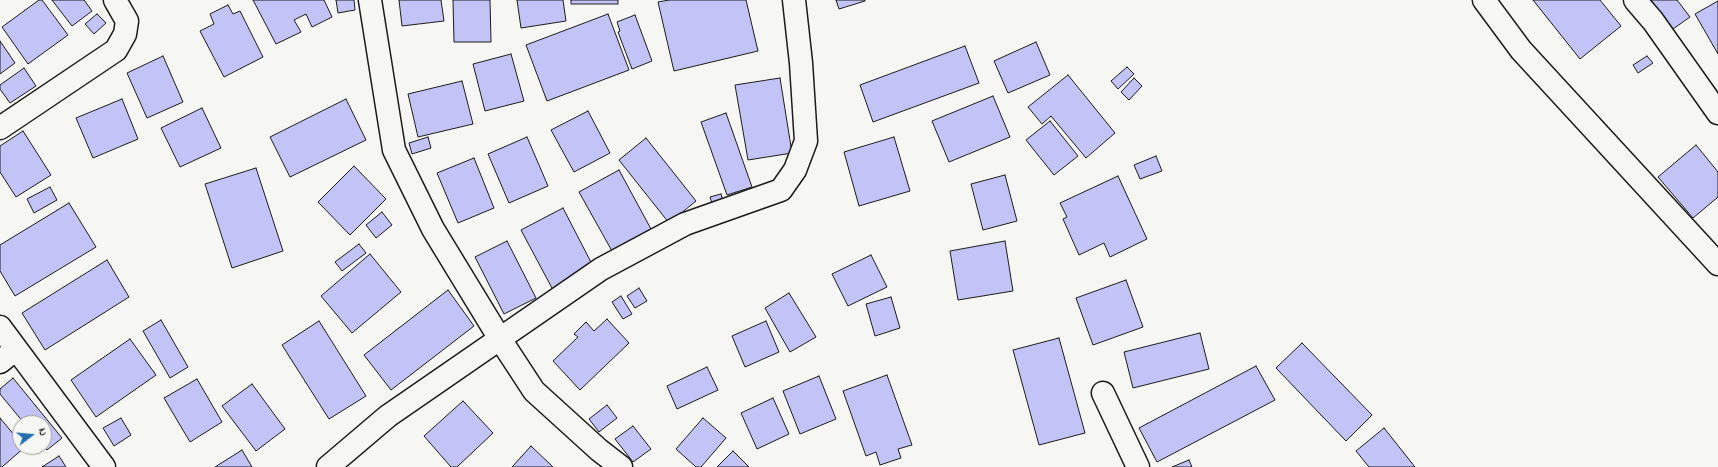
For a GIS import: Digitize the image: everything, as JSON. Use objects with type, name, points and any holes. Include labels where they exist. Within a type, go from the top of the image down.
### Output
[{"type":"street","points":[[370,0],[394,150],[433,229],[500,339],[534,390],[621,467]]},
{"type":"street","points":[[328,467],[388,416],[601,269],[685,224],[781,190],[794,170],[806,141],[801,63],[794,0]]},
{"type":"street","points":[[1484,0],[1521,50],[1718,264]]},
{"type":"street","points":[[1636,0],[1653,21],[1718,113]]},
{"type":"street","points":[[0,128],[116,50],[125,34],[127,21],[118,1]]},
{"type":"street","points":[[0,327],[104,467]]},
{"type":"street","points":[[0,362],[16,349]]},
{"type":"street","points":[[1103,393],[1138,467]]},
{"type":"building","points":[[39,0],[42,0],[68,35],[28,64],[2,27]]},
{"type":"building","points":[[52,0],[84,0],[92,11],[72,26]]},
{"type":"building","points":[[253,0],[324,0],[332,17],[312,27],[306,14],[294,20],[301,32],[276,44]]},
{"type":"building","points":[[336,0],[354,0],[355,10],[338,13]]},
{"type":"building","points":[[399,0],[441,0],[444,21],[402,26]]},
{"type":"building","points":[[453,0],[490,0],[491,42],[454,42]]},
{"type":"building","points":[[517,0],[563,0],[566,21],[521,28]]},
{"type":"building","points":[[571,0],[618,0],[618,4],[571,4]]},
{"type":"building","points":[[669,0],[746,0],[758,51],[674,71],[658,2]]},
{"type":"building","points":[[836,0],[865,0],[865,1],[839,9]]},
{"type":"building","points":[[1533,0],[1600,0],[1621,26],[1580,59]]},
{"type":"building","points":[[1651,0],[1677,0],[1690,17],[1673,29]]},
{"type":"building","points":[[1718,1],[1718,54],[1695,14]]},
{"type":"building","points":[[228,5],[233,14],[240,11],[263,57],[224,77],[200,31],[214,24],[210,14]]},
{"type":"building","points":[[97,14],[106,23],[94,34],[85,24]]},
{"type":"building","points":[[608,14],[629,70],[547,101],[526,45]]},
{"type":"building","points":[[635,15],[652,61],[632,69],[618,32],[620,31],[617,22]]},
{"type":"building","points":[[0,41],[15,63],[0,74]]},
{"type":"building","points":[[1036,42],[1050,75],[1008,93],[994,61]]},
{"type":"building","points":[[965,46],[979,83],[873,122],[860,85]]},
{"type":"building","points":[[511,54],[524,101],[485,111],[473,64]]},
{"type":"building","points":[[163,56],[183,102],[147,118],[127,73]]},
{"type":"building","points":[[1647,56],[1653,63],[1638,73],[1633,65]]},
{"type":"building","points":[[1127,67],[1134,74],[1118,89],[1111,81]]},
{"type":"building","points":[[24,68],[36,86],[10,103],[0,89],[0,85]]},
{"type":"building","points":[[1068,75],[1115,133],[1086,158],[1051,116],[1042,124],[1028,107]]},
{"type":"building","points":[[780,78],[792,153],[748,160],[735,85]]},
{"type":"building","points":[[1134,78],[1142,86],[1129,100],[1121,92]]},
{"type":"building","points":[[462,81],[473,124],[418,137],[408,94]]},
{"type":"building","points":[[993,96],[1010,137],[949,162],[932,121]]},
{"type":"building","points":[[122,99],[138,139],[93,158],[76,118]]},
{"type":"building","points":[[346,99],[366,140],[290,177],[270,137]]},
{"type":"building","points":[[202,108],[221,148],[180,167],[161,128]]},
{"type":"building","points":[[588,111],[610,153],[574,172],[551,130]]},
{"type":"building","points":[[726,113],[752,187],[727,195],[701,122]]},
{"type":"building","points":[[1050,121],[1078,156],[1054,175],[1026,140]]},
{"type":"building","points":[[23,131],[51,175],[16,197],[0,172],[0,146]]},
{"type":"building","points":[[428,137],[431,148],[412,154],[409,143]]},
{"type":"building","points":[[527,137],[548,186],[509,203],[488,154]]},
{"type":"building","points":[[894,137],[910,191],[859,206],[844,152]]},
{"type":"building","points":[[646,138],[696,201],[669,223],[619,160]]},
{"type":"building","points":[[1696,145],[1718,172],[1718,197],[1693,218],[1658,177]]},
{"type":"building","points":[[1156,156],[1162,171],[1140,179],[1134,165]]},
{"type":"building","points":[[474,158],[494,208],[458,223],[437,173]]},
{"type":"building","points":[[354,166],[386,199],[350,235],[318,202]]},
{"type":"building","points":[[256,168],[283,251],[232,268],[205,184]]},
{"type":"building","points":[[619,170],[651,229],[612,251],[579,192]]},
{"type":"building","points":[[1005,175],[1017,221],[983,230],[971,184]]},
{"type":"building","points":[[1118,176],[1147,239],[1110,257],[1104,243],[1079,255],[1063,219],[1067,217],[1060,203]]},
{"type":"building","points":[[50,187],[57,200],[34,213],[27,199]]},
{"type":"building","points":[[721,194],[725,209],[715,212],[710,197]]},
{"type":"building","points":[[69,203],[96,247],[15,296],[0,271],[0,245]]},
{"type":"building","points":[[563,208],[594,268],[553,290],[521,230]]},
{"type":"building","points":[[382,212],[392,225],[376,238],[366,225]]},
{"type":"building","points":[[507,241],[536,298],[504,314],[475,257]]},
{"type":"building","points":[[1005,241],[1013,291],[958,300],[950,251]]},
{"type":"building","points":[[359,244],[366,253],[342,271],[335,262]]},
{"type":"building","points":[[370,254],[401,292],[352,333],[321,296]]},
{"type":"building","points":[[871,255],[887,287],[848,306],[832,274]]},
{"type":"building","points":[[107,260],[129,297],[45,350],[22,313]]},
{"type":"building","points":[[1126,280],[1143,327],[1093,345],[1076,298]]},
{"type":"building","points":[[639,288],[647,301],[635,308],[627,296]]},
{"type":"building","points":[[448,290],[474,326],[391,390],[364,355]]},
{"type":"building","points":[[789,293],[816,337],[790,352],[765,308]]},
{"type":"building","points":[[621,296],[632,314],[623,319],[612,302]]},
{"type":"building","points":[[891,297],[900,328],[875,336],[866,304]]},
{"type":"building","points":[[607,319],[629,343],[580,390],[553,361],[578,337],[574,334],[586,322],[594,331]]},
{"type":"building","points":[[161,320],[188,367],[170,378],[143,331]]},
{"type":"building","points":[[319,321],[366,396],[329,419],[282,345]]},
{"type":"building","points":[[766,321],[779,352],[745,367],[732,336]]},
{"type":"building","points":[[1200,333],[1209,369],[1133,388],[1124,352]]},
{"type":"building","points":[[1059,338],[1085,433],[1039,445],[1013,350]]},
{"type":"building","points":[[130,339],[156,375],[96,417],[71,380]]},
{"type":"building","points":[[1302,343],[1372,415],[1346,441],[1276,368]]},
{"type":"building","points":[[1256,366],[1275,400],[1157,462],[1139,428]]},
{"type":"building","points":[[707,367],[718,390],[677,409],[667,386]]},
{"type":"building","points":[[887,375],[912,445],[898,449],[901,458],[880,465],[876,452],[866,456],[843,391]]},
{"type":"building","points":[[819,376],[836,419],[800,434],[783,391]]},
{"type":"building","points":[[13,378],[43,415],[17,415],[0,394],[0,389]]},
{"type":"building","points":[[197,379],[222,422],[190,442],[164,398]]},
{"type":"building","points":[[252,384],[285,429],[256,451],[222,406]]},
{"type":"building","points":[[773,398],[789,434],[757,449],[741,413]]},
{"type":"building","points":[[463,401],[493,433],[457,467],[451,467],[424,436]]},
{"type":"building","points":[[607,405],[617,418],[599,432],[589,419]]},
{"type":"building","points":[[0,418],[12,432],[12,455],[16,455],[2,467],[0,467]]},
{"type":"building","points":[[121,418],[131,435],[114,446],[103,428]]},
{"type":"building","points":[[703,418],[726,438],[701,467],[696,467],[676,449]]},
{"type":"building","points":[[52,426],[62,438],[52,446]]},
{"type":"building","points":[[633,426],[651,449],[633,462],[615,439]]},
{"type":"building","points":[[1384,428],[1415,467],[1369,467],[1356,451]]},
{"type":"building","points":[[531,446],[553,467],[512,467]]},
{"type":"building","points":[[242,450],[252,467],[215,467]]},
{"type":"building","points":[[733,451],[749,467],[717,467]]},
{"type":"building","points":[[59,456],[66,467],[42,467]]},
{"type":"building","points":[[1189,460],[1192,467],[1172,467]]}]
